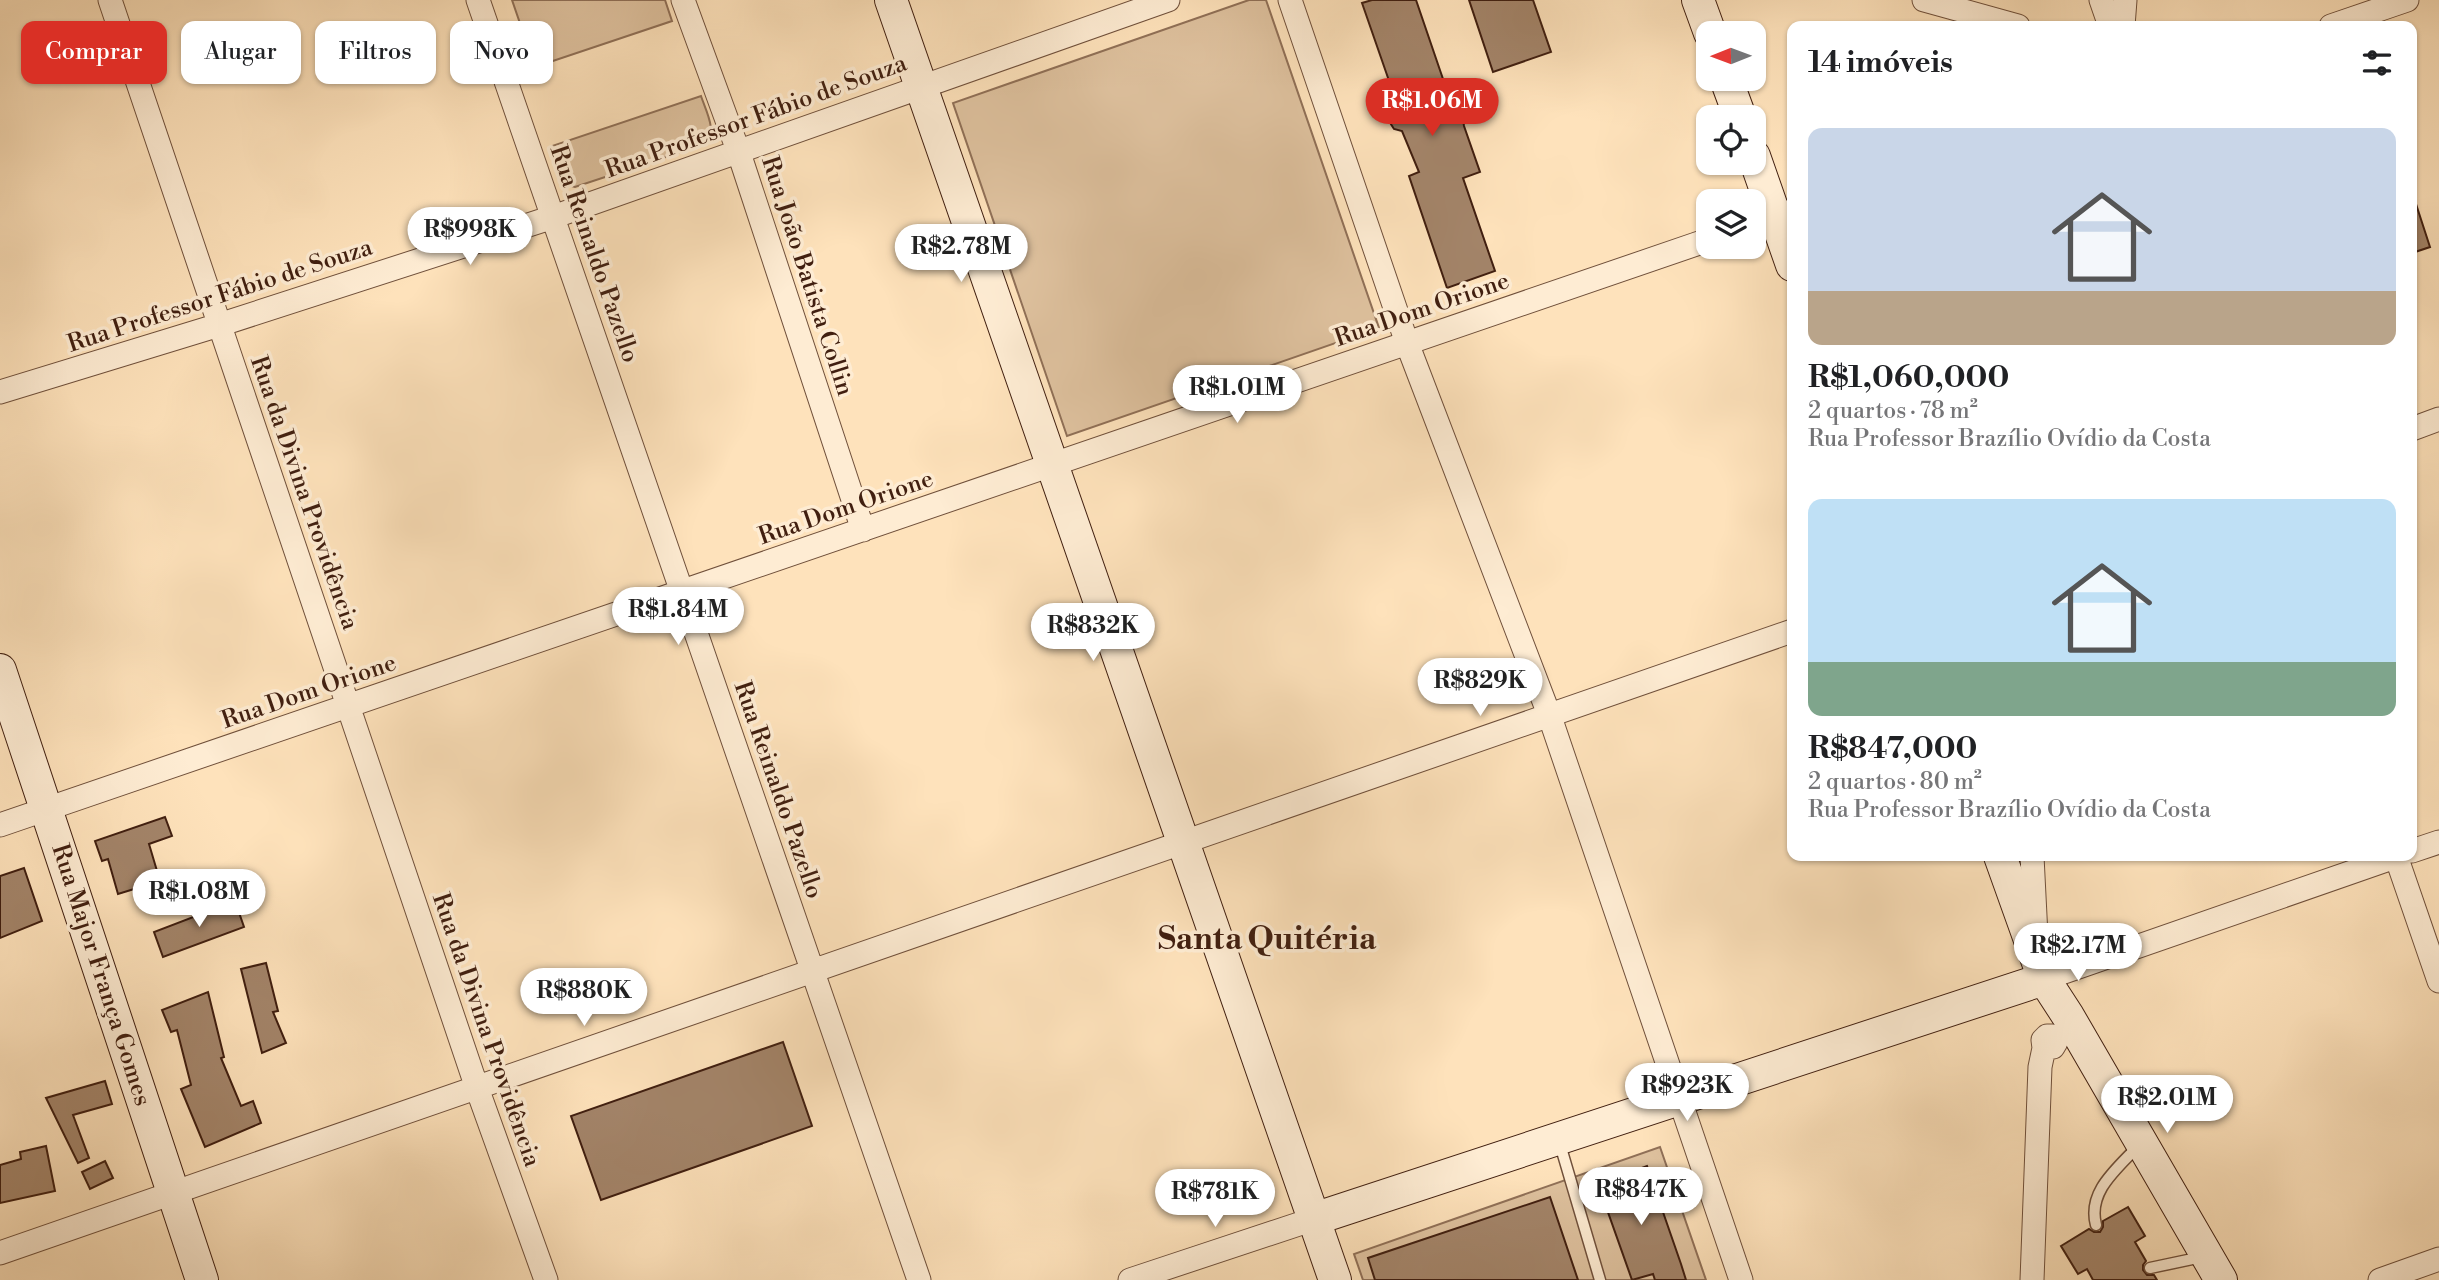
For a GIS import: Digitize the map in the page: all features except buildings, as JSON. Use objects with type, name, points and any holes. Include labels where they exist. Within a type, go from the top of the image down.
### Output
[{"type":"street","name":"Rua da Divina Providência","points":[[110,0],[477,1088],[546,1280]]},
{"type":"street","name":"Rua Reinaldo Pazello","points":[[478,0],[919,1280]]},
{"type":"street","name":"Rua João Batista Collin","points":[[683,0],[739,153],[863,530]]},
{"type":"street","points":[[891,0],[1335,1280]]},
{"type":"street","name":"Rua Professor Fábio de Souza","points":[[0,392],[219,325],[553,217],[1168,0]]},
{"type":"street","points":[[1290,0],[1407,343],[1550,717],[1741,1280]]},
{"type":"street","points":[[1698,0],[1706,21]]},
{"type":"street","points":[[1924,0],[2000,21]]},
{"type":"street","points":[[2101,0],[2108,21]]},
{"type":"street","points":[[2123,21],[2125,0]]},
{"type":"street","points":[[2346,21],[2407,0]]},
{"type":"street","points":[[1760,175],[1787,252]]},
{"type":"street","name":"Rua Dom Orione","points":[[0,825],[1696,244]]},
{"type":"street","points":[[2417,427],[2439,419]]},
{"type":"street","points":[[0,1253],[1787,633]]},
{"type":"street","name":"Rua Major França Gomes","points":[[0,670],[202,1280]]},
{"type":"street","points":[[2417,849],[2439,842]]},
{"type":"street","points":[[2002,861],[2040,970],[2214,1268]]},
{"type":"street","points":[[2032,861],[2040,970]]},
{"type":"street","points":[[1130,1280],[1679,1098],[2040,970],[2381,861]]},
{"type":"street","points":[[2399,861],[2439,981]]},
{"type":"street","points":[[2032,1280],[2040,1067],[2044,1048]]},
{"type":"street","points":[[2380,1280],[2439,1259]]},
{"type":"lane","points":[[1558,1138],[1600,1280]]},
{"type":"lane","points":[[2096,1225],[2093,1214],[2098,1191],[2141,1143]]},
{"type":"lane","points":[[2150,1268],[2214,1268]]},
{"type":"shaded area","points":[[512,0],[665,0],[672,21],[553,61],[553,21],[519,21]]},
{"type":"shaded area","points":[[1249,0],[1266,0],[1379,328],[1067,436],[953,103]]},
{"type":"shaded area","points":[[701,96],[711,127],[711,134],[705,144],[575,187],[562,176],[552,146]]},
{"type":"shaded area","points":[[1660,1147],[1706,1280],[1363,1280],[1354,1254]]},
{"type":"district","name":"Santa Quitéria","points":[[1267,939]]}]
